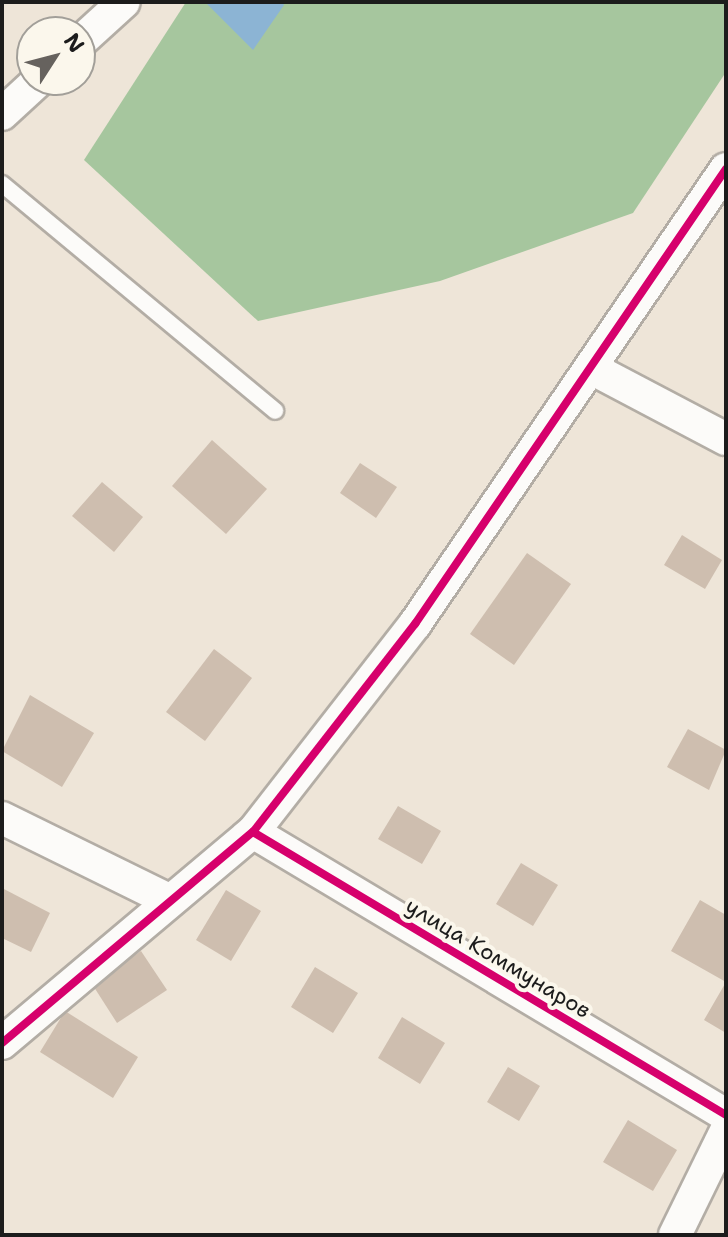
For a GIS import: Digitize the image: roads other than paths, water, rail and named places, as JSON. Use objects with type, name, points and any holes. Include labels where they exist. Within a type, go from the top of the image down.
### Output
[{"type":"street","points":[[96,27],[124,2]]},
{"type":"street","points":[[2,114],[22,96]]},
{"type":"street","points":[[2,1043],[253,832],[415,624],[595,370],[726,169]]},
{"type":"street","points":[[595,370],[726,439]]},
{"type":"street","points":[[2,818],[169,900]]},
{"type":"street","name":"улица Коммунаров","points":[[253,832],[726,1115]]},
{"type":"street","points":[[675,1235],[726,1131]]},
{"type":"lane","points":[[2,184],[275,411]]},
{"type":"water","points":[[205,2],[282,2],[284,5],[253,50]]}]
